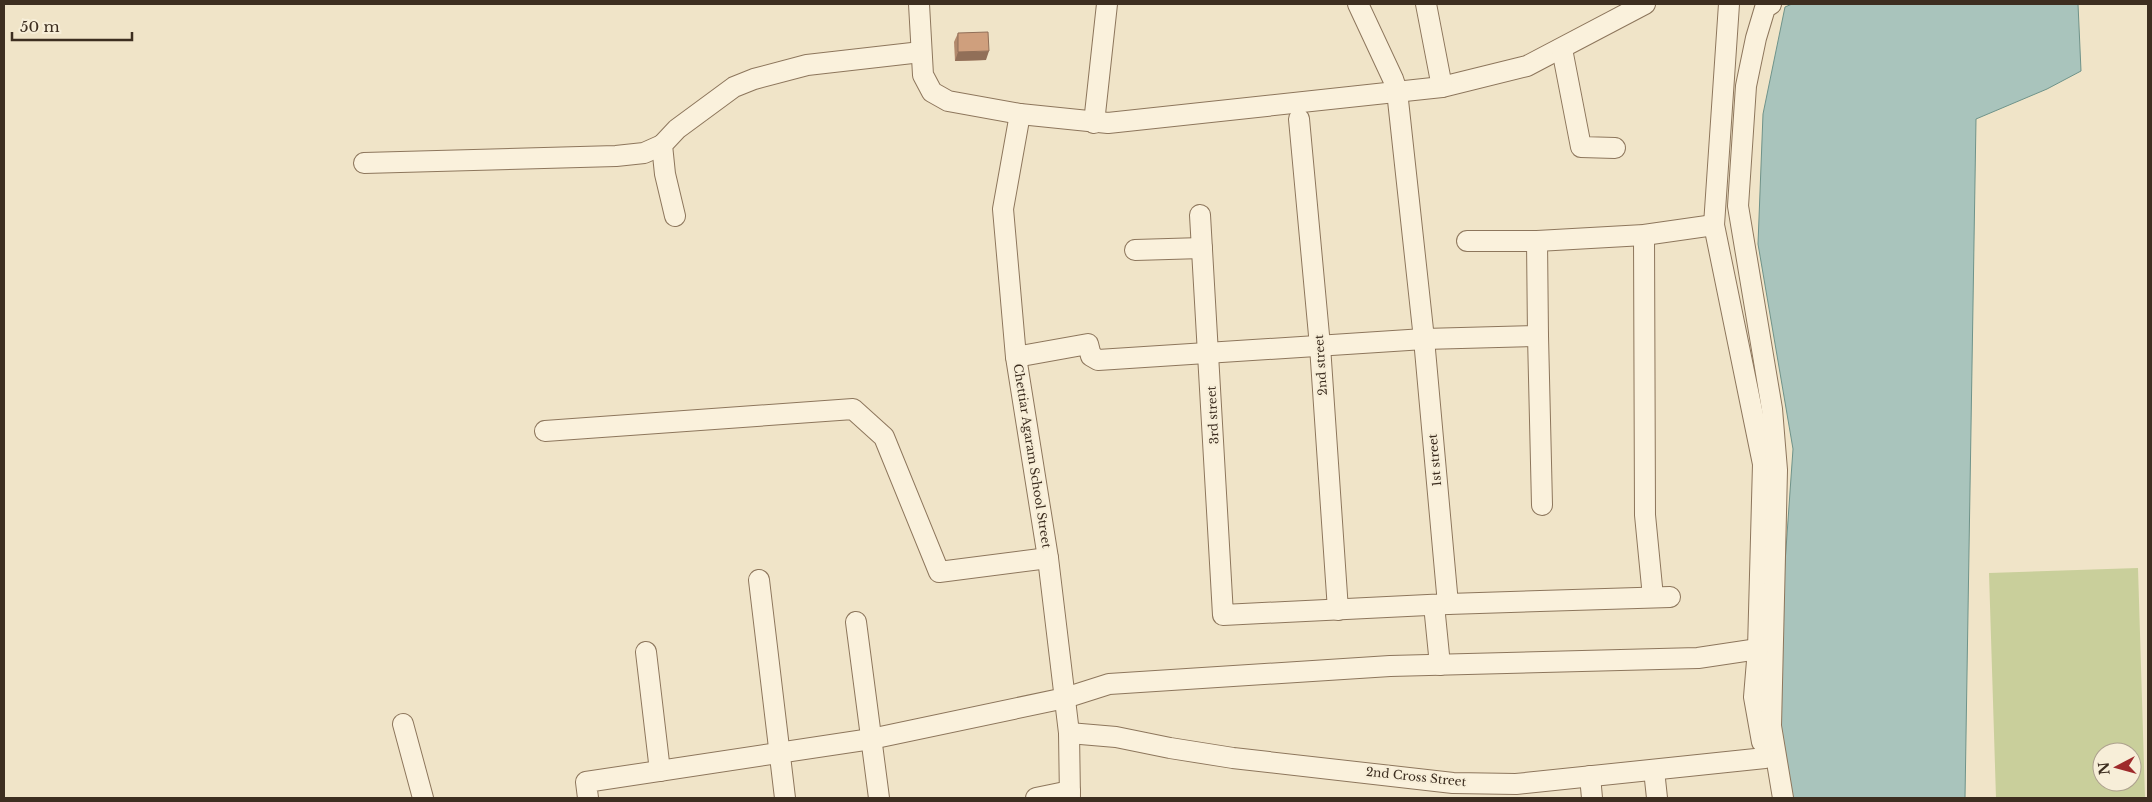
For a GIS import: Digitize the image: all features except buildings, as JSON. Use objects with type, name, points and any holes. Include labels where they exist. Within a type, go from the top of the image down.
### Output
[{"type":"street","points":[[919,4],[923,75],[932,92],[948,101],[1020,114],[1094,123],[1442,87],[1527,66],[1562,49],[1626,8],[1645,4]]},
{"type":"street","points":[[1094,123],[1107,4]]},
{"type":"street","name":"1st street","points":[[1358,4],[1397,91],[1424,339],[1441,604],[1440,665]]},
{"type":"street","points":[[1426,4],[1442,87]]},
{"type":"street","points":[[1729,4],[1714,225],[1763,464],[1758,649],[1754,697],[1773,798]]},
{"type":"street","points":[[1771,4],[1765,8],[1756,38],[1746,86],[1738,206],[1773,417],[1777,470],[1771,726],[1783,798]]},
{"type":"street","points":[[1562,49],[1581,147],[1615,148]]},
{"type":"street","points":[[364,163],[616,156],[644,153],[662,145],[677,129],[734,87],[754,79],[807,65],[921,52]]},
{"type":"street","name":"Chettiar Agaram School Street","points":[[1020,114],[1003,209],[1016,357],[1048,558],[1065,698],[1069,733],[1070,795]]},
{"type":"street","name":"2nd street","points":[[1299,120],[1320,346],[1338,610]]},
{"type":"street","points":[[662,145],[665,174],[675,216]]},
{"type":"street","name":"3rd street","points":[[1200,215],[1223,615],[1338,610]]},
{"type":"street","points":[[1467,241],[1537,241],[1644,235],[1714,225]]},
{"type":"street","points":[[1338,610],[1441,604],[1661,597],[1645,515],[1644,235]]},
{"type":"street","points":[[1537,241],[1542,505]]},
{"type":"street","points":[[1135,250],[1202,248]]},
{"type":"street","points":[[1016,357],[1088,344],[1091,356],[1098,360],[1424,339],[1538,336]]},
{"type":"street","points":[[545,431],[853,409],[884,437],[939,572],[1048,558]]},
{"type":"street","points":[[759,580],[785,798]]},
{"type":"street","points":[[856,622],[878,798]]},
{"type":"street","points":[[588,798],[586,782],[871,739],[1065,698],[1109,684],[1440,665],[1622,662],[1698,658],[1758,649]]},
{"type":"street","points":[[646,652],[660,771]]},
{"type":"street","points":[[404,724],[423,798]]},
{"type":"street","name":"2nd Cross Street","points":[[1069,733],[1116,737],[1233,758],[1449,791],[1765,758]]},
{"type":"street","points":[[1654,770],[1658,798]]},
{"type":"street","points":[[1590,776],[1592,798]]},
{"type":"street","points":[[1036,798],[1070,795]]},
{"type":"green space","points":[[2138,568],[2145,798],[1996,798],[1989,573]]},
{"type":"water","points":[[1792,4],[2078,4],[2081,71],[2047,89],[1976,119],[1965,798],[1790,798],[1776,692],[1793,449],[1758,244],[1763,114],[1785,7]]}]
